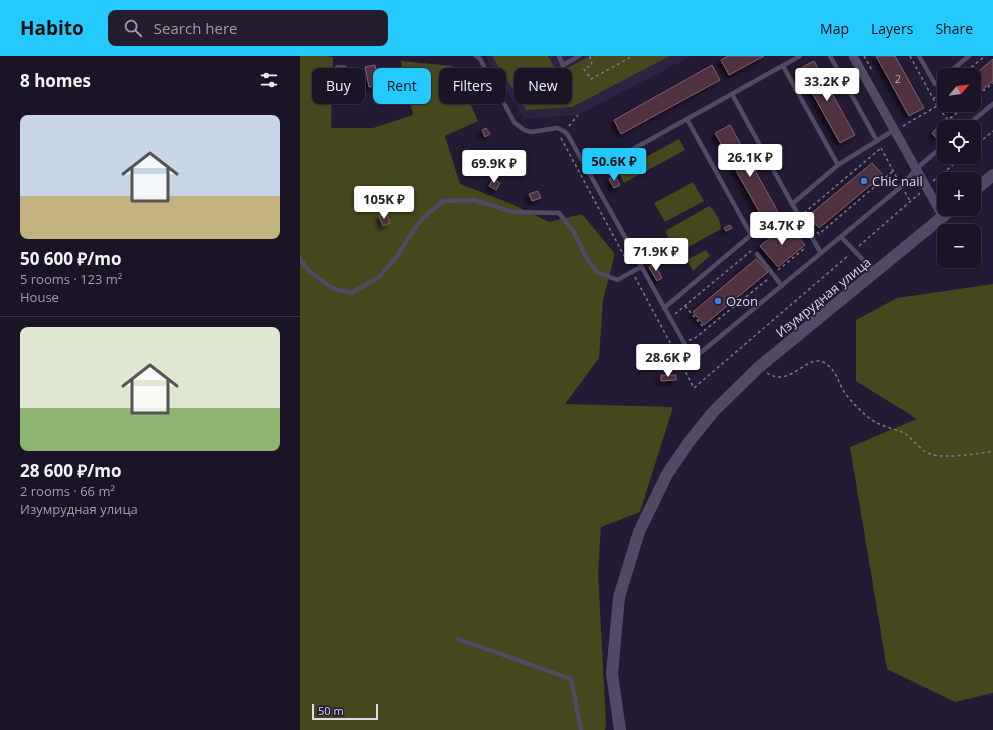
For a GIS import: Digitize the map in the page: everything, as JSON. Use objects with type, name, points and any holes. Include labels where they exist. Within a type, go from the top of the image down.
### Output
[{"type":"street","points":[[852,56],[916,169],[928,186],[943,217]]},
{"type":"street","points":[[981,185],[993,175]]},
{"type":"street","name":"Изумрудная улица","points":[[620,730],[612,674],[619,597],[639,532],[667,474],[689,442],[714,411],[759,367],[943,217]]},
{"type":"lane","points":[[476,56],[480,59],[514,122],[524,130],[531,132],[557,128],[564,131],[568,135],[693,360],[902,186],[916,169],[937,151]]},
{"type":"lane","points":[[559,56],[564,65],[579,56]]},
{"type":"lane","points":[[590,173],[800,56]]},
{"type":"lane","points":[[830,56],[877,141]]},
{"type":"lane","points":[[919,56],[934,84],[937,82]]},
{"type":"lane","points":[[955,68],[969,56]]},
{"type":"lane","points":[[783,66],[838,165]]},
{"type":"lane","points":[[732,94],[821,254]]},
{"type":"lane","points":[[974,120],[993,104]]},
{"type":"lane","points":[[664,308],[752,235],[687,119]]},
{"type":"lane","points":[[792,204],[838,165],[894,130]]},
{"type":"lane","points":[[300,259],[309,271],[332,288],[351,293],[378,278],[398,255],[422,219],[443,201],[474,200],[513,212],[559,213],[574,232],[586,257],[597,272],[617,280],[641,267]]},
{"type":"lane","points":[[841,237],[875,272]]},
{"type":"lane","points":[[757,254],[782,286]]},
{"type":"lane","points":[[458,639],[571,679],[581,730]]},
{"type":"path","points":[[590,56],[592,65],[584,69],[591,79],[633,56]]},
{"type":"path","points":[[903,126],[937,106],[910,56]]},
{"type":"path","points":[[970,68],[985,56]]},
{"type":"path","points":[[981,93],[993,83]]},
{"type":"path","points":[[933,99],[937,96]]},
{"type":"path","points":[[942,112],[948,120],[958,112]]},
{"type":"path","points":[[578,116],[560,136],[694,388],[848,255]]},
{"type":"path","points":[[981,141],[993,132]]},
{"type":"path","points":[[877,141],[910,201]]},
{"type":"path","points":[[807,218],[803,213],[881,148]]},
{"type":"path","points":[[900,210],[955,164]]},
{"type":"path","points":[[815,229],[819,234],[893,171]]},
{"type":"path","points":[[854,250],[928,186]]},
{"type":"path","points":[[684,339],[689,340],[694,338],[805,248]]},
{"type":"path","points":[[674,315],[751,250]]},
{"type":"path","points":[[685,306],[705,329]]},
{"type":"path","points":[[759,367],[776,378],[789,376],[818,360],[836,372],[844,391],[861,410],[876,422],[906,434],[916,445],[930,454],[951,456],[993,451]]},
{"type":"shaded area","points":[[485,56],[692,56],[578,115],[524,119],[515,104],[572,104],[572,68],[514,68],[514,103],[506,90],[506,68],[492,68]]},
{"type":"green space","points":[[300,56],[333,57],[333,68],[312,68],[312,104],[332,104],[331,128],[373,128],[413,115],[411,104],[431,104],[431,68],[403,68],[401,61],[453,66],[454,68],[439,68],[439,104],[470,104],[478,121],[445,136],[460,184],[512,204],[549,222],[582,214],[615,254],[603,300],[599,358],[565,404],[673,407],[640,512],[601,527],[598,572],[606,723],[605,730],[300,730]]},
{"type":"green space","points":[[492,56],[548,56],[555,68],[514,68],[514,91],[506,78],[506,68],[500,68]]},
{"type":"green space","points":[[590,56],[670,56],[572,107],[526,110],[522,104],[572,104],[572,68],[567,68]]},
{"type":"green space","points":[[679,139],[685,150],[624,183],[618,172]]},
{"type":"green space","points":[[693,182],[704,201],[665,222],[654,203]]},
{"type":"green space","points":[[709,206],[717,216],[721,229],[680,252],[676,251],[666,233],[667,230]]},
{"type":"green space","points":[[706,250],[710,256],[693,271],[687,260]]},
{"type":"green space","points":[[993,284],[993,693],[955,702],[887,669],[850,447],[917,419],[856,381],[856,320],[897,298]]},
{"type":"building","points":[[728,56],[764,56],[729,75],[721,60]]},
{"type":"building","points":[[876,56],[895,56],[924,108],[909,116]]},
{"type":"building","points":[[993,59],[993,81],[981,91],[981,69]]},
{"type":"building","points":[[814,61],[855,135],[840,143],[799,69]]},
{"type":"building","points":[[375,65],[376,68],[373,68],[373,86],[369,87],[365,67]]},
{"type":"building","points":[[712,65],[720,80],[621,134],[614,120]]},
{"type":"building","points":[[336,66],[346,66],[346,68],[336,68]]},
{"type":"building","points":[[730,125],[784,223],[770,231],[715,133]]},
{"type":"building","points":[[486,128],[490,134],[485,137],[482,130]]},
{"type":"building","points":[[937,128],[937,137],[936,138],[932,133]]},
{"type":"building","points":[[872,163],[883,175],[819,228],[808,216]]},
{"type":"building","points":[[615,176],[620,185],[614,188],[609,179]]},
{"type":"building","points":[[493,179],[500,183],[496,190],[489,186]]},
{"type":"building","points":[[538,191],[541,198],[532,201],[529,194]]},
{"type":"building","points":[[386,213],[390,223],[383,226],[379,216]]},
{"type":"building","points":[[787,224],[805,245],[778,267],[760,246]]},
{"type":"building","points":[[730,225],[732,228],[726,231],[724,228]]},
{"type":"building","points":[[756,259],[768,272],[704,325],[693,312]]},
{"type":"building","points":[[655,264],[662,278],[657,281],[649,267]]},
{"type":"building","points":[[661,375],[676,375],[676,380],[661,381]]},
{"type":"place","name":"Chic nail","points":[[864,181]]},
{"type":"place","name":"Ozon","points":[[718,301]]}]
